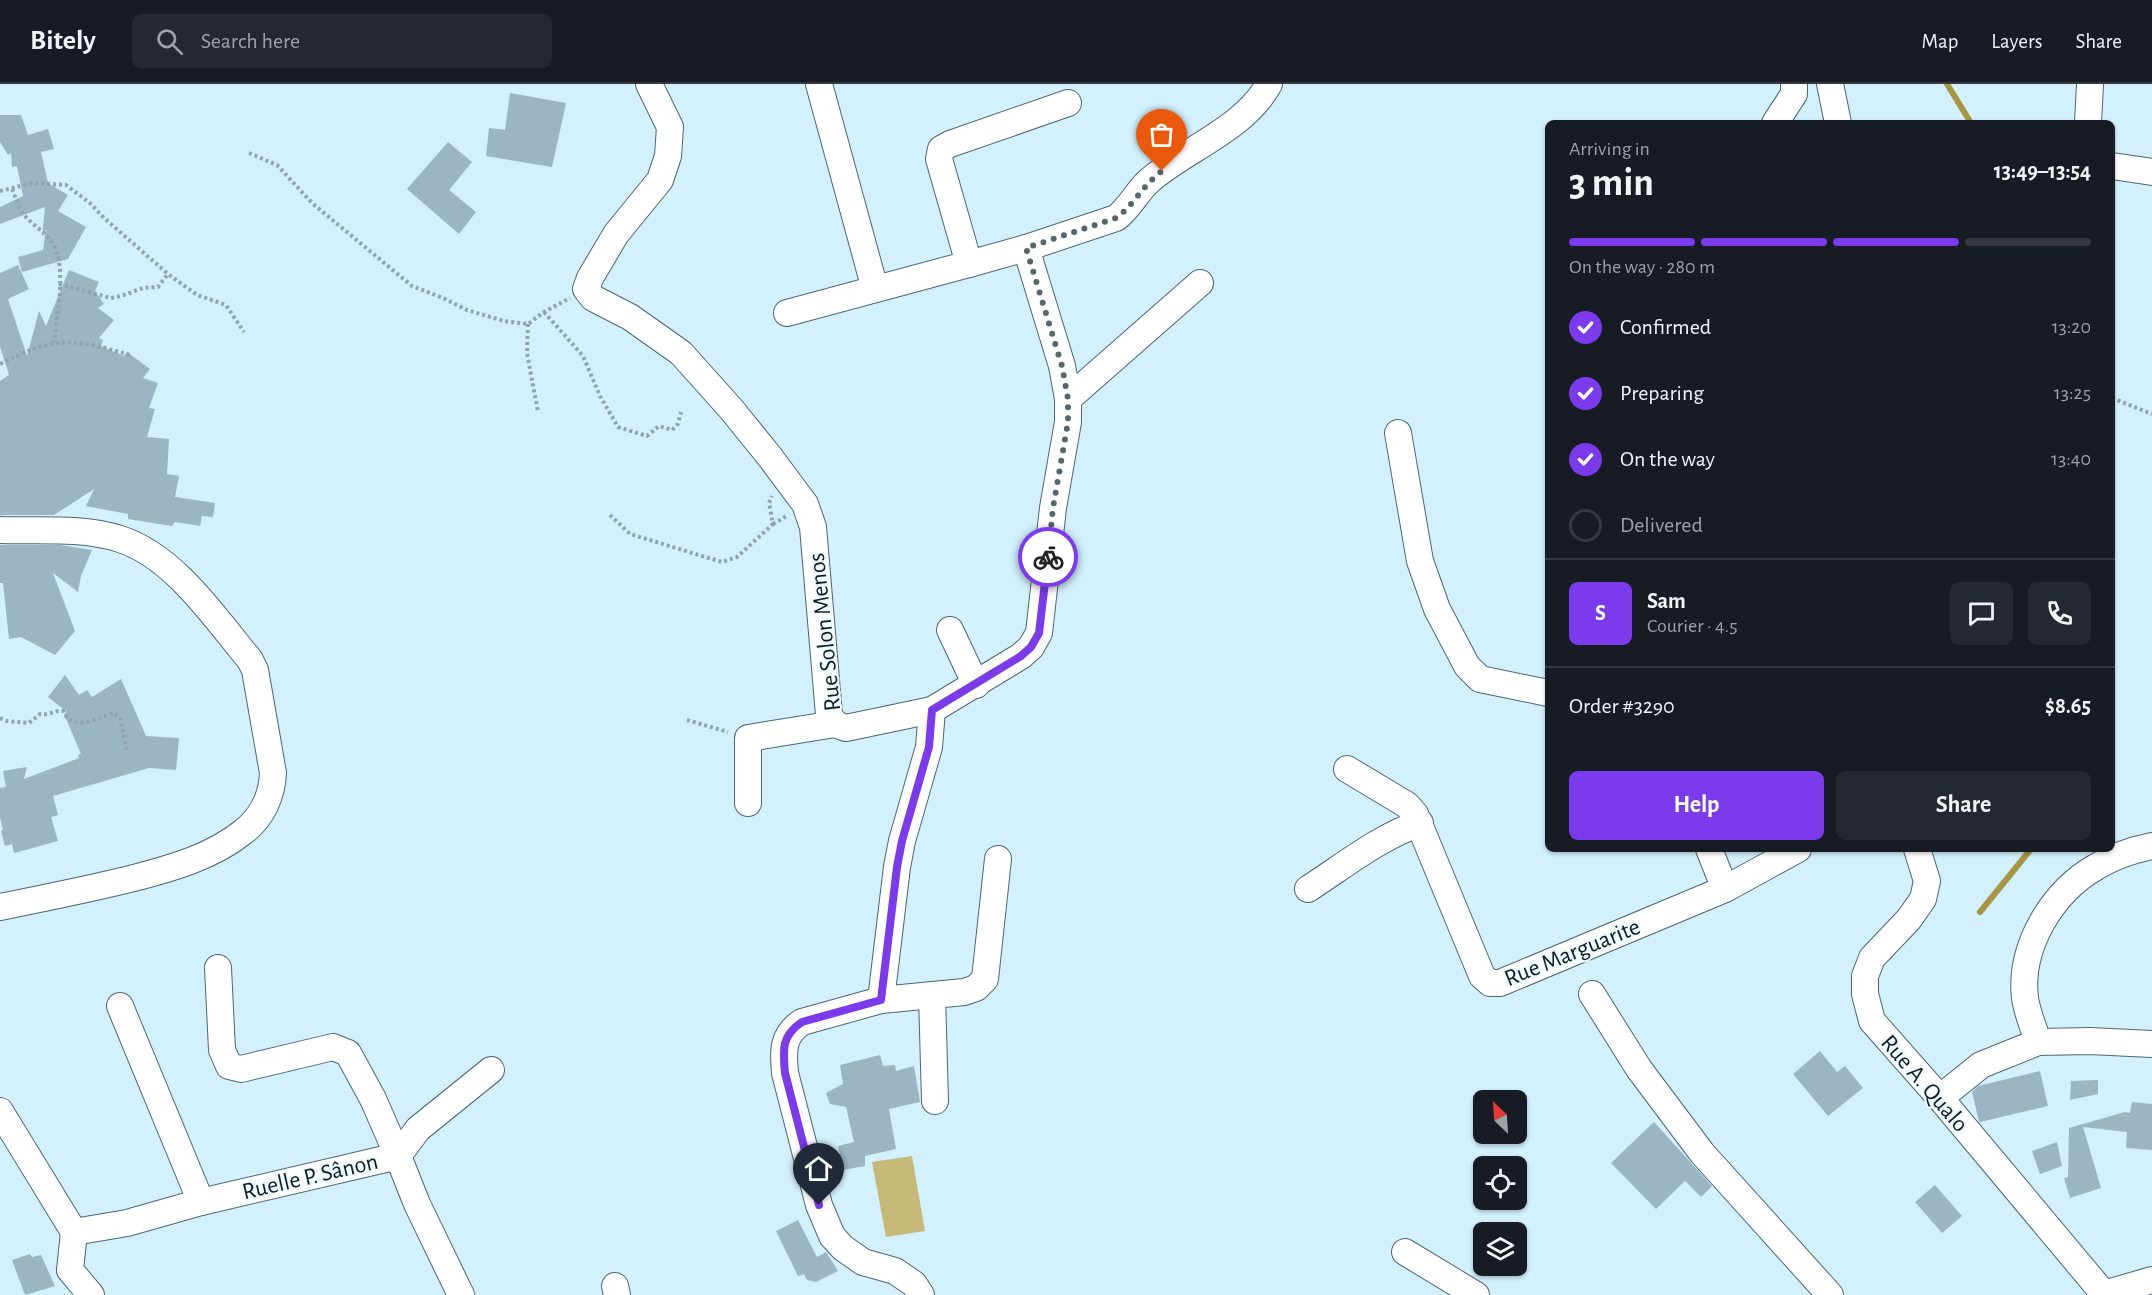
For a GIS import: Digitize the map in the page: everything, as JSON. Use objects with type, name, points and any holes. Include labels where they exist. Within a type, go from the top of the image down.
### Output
[{"type":"street","points":[[586,289],[616,234],[660,180],[668,156],[670,127],[649,84]]},
{"type":"street","points":[[819,84],[875,289]]},
{"type":"street","points":[[787,313],[1026,248],[1116,218],[1124,212],[1149,181],[1255,106],[1269,84]]},
{"type":"street","points":[[1777,120],[1794,94],[1794,84]]},
{"type":"street","points":[[1830,84],[1837,120]]},
{"type":"street","points":[[2088,120],[2090,84]]},
{"type":"street","points":[[969,264],[939,159],[941,149],[1068,103]]},
{"type":"street","points":[[2115,166],[2152,172]]},
{"type":"street","name":"Rue Solon Menos","points":[[586,289],[593,298],[630,317],[681,353],[732,410],[805,504],[813,527],[829,715],[835,724],[846,728],[932,710],[1021,656],[1031,647],[1039,633],[1053,508],[1068,422],[1068,399],[1062,366],[1026,248]]},
{"type":"street","points":[[1068,399],[1200,283]]},
{"type":"street","points":[[1398,433],[1420,561],[1437,609],[1467,666],[1480,679],[1545,692]]},
{"type":"street","points":[[0,530],[96,534],[120,539],[152,554],[194,592],[250,660],[255,670],[273,773],[273,788],[256,819],[244,832],[214,850],[180,866],[108,885],[0,908]]},
{"type":"street","points":[[950,630],[976,685]]},
{"type":"street","points":[[881,1000],[897,867],[902,841],[929,747],[932,710]]},
{"type":"street","points":[[748,803],[748,738],[835,724]]},
{"type":"street","name":"Rue Marguarite","points":[[1347,769],[1407,805],[1415,814],[1482,975],[1490,983],[1500,983],[1725,890],[1793,852]]},
{"type":"street","points":[[1308,889],[1378,841],[1420,824]]},
{"type":"street","points":[[2038,1042],[2025,999],[2025,969],[2030,949],[2054,904],[2096,858],[2117,856],[2152,846]]},
{"type":"street","points":[[1710,852],[1725,890]]},
{"type":"street","name":"Rue A. Qualo","points":[[1918,852],[1927,881],[1923,899],[1909,919],[1872,958],[1865,976],[1864,994],[1872,1021],[1940,1098],[2104,1295]]},
{"type":"street","points":[[921,1295],[914,1284],[895,1271],[862,1262],[843,1248],[832,1236],[819,1205],[785,1073],[783,1054],[785,1039],[802,1022],[881,1000],[964,992],[976,988],[985,979],[998,859]]},
{"type":"street","points":[[218,968],[222,1050],[229,1066],[241,1069],[333,1047],[348,1053],[373,1099],[398,1156],[418,1130],[491,1070]]},
{"type":"street","points":[[1592,994],[1639,1069],[1702,1153],[1830,1295]]},
{"type":"street","points":[[932,995],[935,1101]]},
{"type":"street","points":[[120,1006],[201,1202]]},
{"type":"street","points":[[1940,1098],[1981,1065],[2038,1042],[2090,1041],[2152,1044]]},
{"type":"street","points":[[0,1111],[74,1232],[70,1270],[91,1295]]},
{"type":"street","name":"Ruelle P. Sânon","points":[[74,1232],[127,1223],[201,1202],[398,1156],[417,1204],[461,1295]]},
{"type":"street","points":[[1405,1252],[1476,1295]]},
{"type":"street","points":[[2104,1295],[2152,1280]]},
{"type":"path","points":[[249,153],[277,165],[312,203],[412,286],[468,309],[495,318],[528,324],[544,312],[586,289]]},
{"type":"path","points":[[0,191],[33,183],[66,185],[90,202],[104,218],[168,274],[197,295],[226,305],[244,332]]},
{"type":"path","points":[[12,189],[23,214],[53,243],[60,266],[54,342]]},
{"type":"path","points":[[59,284],[111,298],[143,288],[158,287],[168,274]]},
{"type":"path","points":[[544,312],[583,356],[600,396],[618,427],[647,436],[659,426],[672,430],[678,424],[681,411]]},
{"type":"path","points":[[528,324],[527,353],[537,412]]},
{"type":"path","points":[[0,364],[17,355],[54,342],[90,343],[129,355]]},
{"type":"path","points":[[2115,399],[2152,414]]},
{"type":"path","points":[[610,515],[630,534],[722,562],[737,557],[773,524],[769,503],[783,474]]},
{"type":"path","points":[[0,718],[29,723],[40,714],[45,715],[56,710],[63,711],[66,719],[72,723],[85,723],[91,719],[114,713],[121,720],[127,752]]},
{"type":"path","points":[[687,720],[748,738]]},
{"type":"shaded area","points":[[912,1156],[925,1231],[886,1237],[872,1162]]},
{"type":"building","points":[[510,93],[566,103],[552,167],[486,156],[489,128],[505,130]]},
{"type":"building","points":[[0,115],[21,115],[28,135],[48,129],[54,149],[41,152],[48,183],[68,195],[58,211],[86,227],[68,259],[22,272],[18,257],[43,250],[46,229],[42,237],[45,207],[0,224],[0,207],[23,196],[17,166],[12,167],[11,153],[8,155],[0,142]]},
{"type":"building","points":[[448,142],[472,162],[449,190],[476,212],[459,234],[407,189]]},
{"type":"building","points":[[18,265],[29,289],[8,299],[27,356],[39,311],[46,326],[69,270],[99,282],[95,291],[104,304],[98,308],[114,320],[99,338],[103,340],[101,346],[124,356],[127,352],[150,369],[143,378],[158,383],[149,408],[155,409],[147,437],[169,439],[167,474],[179,476],[175,497],[215,503],[213,517],[202,516],[200,526],[175,522],[172,526],[128,519],[128,514],[86,506],[94,489],[54,515],[0,515],[0,381],[9,375],[0,347],[0,273]]},
{"type":"building","points":[[0,545],[60,545],[92,550],[81,576],[78,592],[53,573],[75,631],[55,655],[21,637],[9,639],[3,583],[0,583]]},
{"type":"building","points":[[65,675],[79,695],[87,690],[92,697],[121,679],[146,736],[179,738],[176,770],[149,768],[53,796],[58,815],[51,817],[58,841],[14,853],[12,844],[5,846],[1,831],[3,830],[0,818],[0,788],[6,787],[3,771],[27,767],[24,779],[79,758],[78,755],[81,754],[64,714],[67,712],[48,697]]},
{"type":"building","points":[[1820,1051],[1837,1072],[1845,1066],[1863,1088],[1828,1116],[1793,1074]]},
{"type":"building","points":[[880,1055],[883,1066],[895,1065],[896,1071],[914,1066],[920,1102],[889,1109],[896,1149],[865,1156],[865,1166],[843,1170],[838,1146],[854,1142],[846,1107],[830,1104],[826,1093],[843,1084],[840,1065]]},
{"type":"building","points":[[2040,1071],[2048,1106],[1979,1121],[1972,1092],[1978,1086]]},
{"type":"building","points":[[2098,1080],[2098,1094],[2070,1100],[2071,1081]]},
{"type":"building","points":[[2132,1102],[2152,1104],[2152,1150],[2126,1148],[2127,1132],[2083,1127],[2101,1188],[2070,1198],[2064,1178],[2068,1177],[2069,1128],[2125,1112],[2130,1113]]},
{"type":"building","points":[[1654,1122],[1712,1186],[1701,1197],[1685,1181],[1656,1209],[1611,1163]]},
{"type":"building","points":[[2057,1142],[2062,1166],[2040,1174],[2032,1151]]},
{"type":"building","points":[[1935,1185],[1962,1216],[1942,1233],[1915,1202]]},
{"type":"building","points":[[798,1220],[817,1257],[826,1252],[838,1271],[816,1282],[807,1280],[804,1274],[798,1276],[776,1231]]},
{"type":"building","points":[[30,1254],[32,1257],[41,1255],[55,1286],[25,1295],[12,1260]]},
{"type":"waterway","points":[[1947,84],[1969,120]]},
{"type":"waterway","points":[[1980,912],[2029,852]]},
{"type":"way so far","points":[[1048,557],[1053,508],[1068,422],[1068,399],[1062,366],[1026,248],[1116,218],[1124,212],[1149,181],[1162,171]]},
{"type":"route","points":[[819,1205],[785,1073],[783,1054],[785,1039],[802,1022],[881,1000],[897,867],[902,841],[929,747],[932,710],[976,685],[1031,647],[1039,633],[1048,557]]}]
